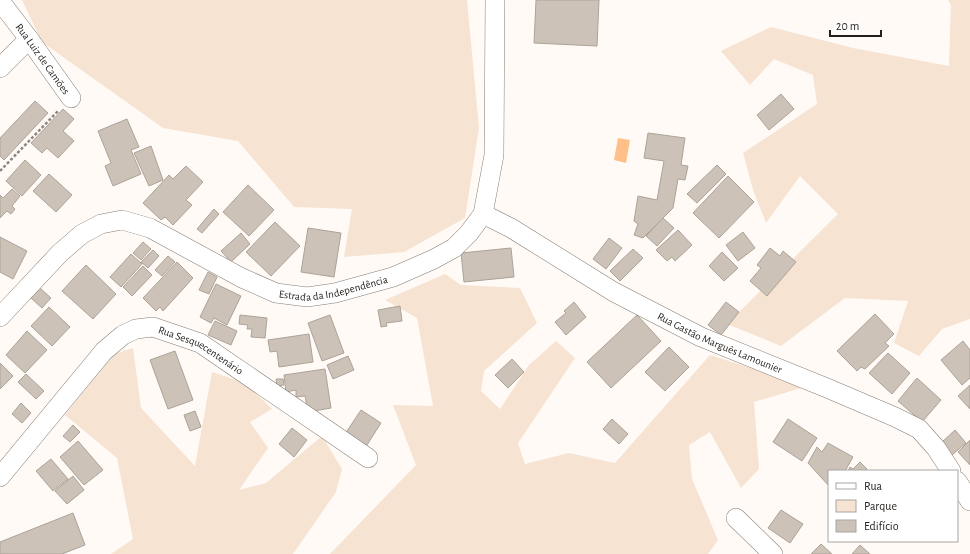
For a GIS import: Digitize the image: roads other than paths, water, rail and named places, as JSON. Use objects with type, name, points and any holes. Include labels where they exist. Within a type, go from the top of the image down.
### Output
[{"type":"street","name":"Estrada da Independência","points":[[0,317],[60,253],[82,234],[101,224],[122,220],[150,228],[242,278],[276,292],[307,297],[335,293],[393,277],[434,259],[454,248],[469,233],[483,214],[494,155],[495,0]]},
{"type":"street","name":"Rua Luiz de Camões","points":[[0,1],[71,98]]},
{"type":"street","points":[[0,68],[29,39]]},
{"type":"street","name":"Rua Gastão Marguês Lamounier","points":[[483,214],[511,228],[614,292],[702,337],[874,408],[919,429],[936,448],[950,470]]},
{"type":"street","name":"Rua Sesquecentenário","points":[[0,477],[104,351],[122,335],[136,329],[153,327],[200,343],[368,458]]},
{"type":"street","points":[[958,483],[970,501]]},
{"type":"street","points":[[736,518],[773,554]]}]
